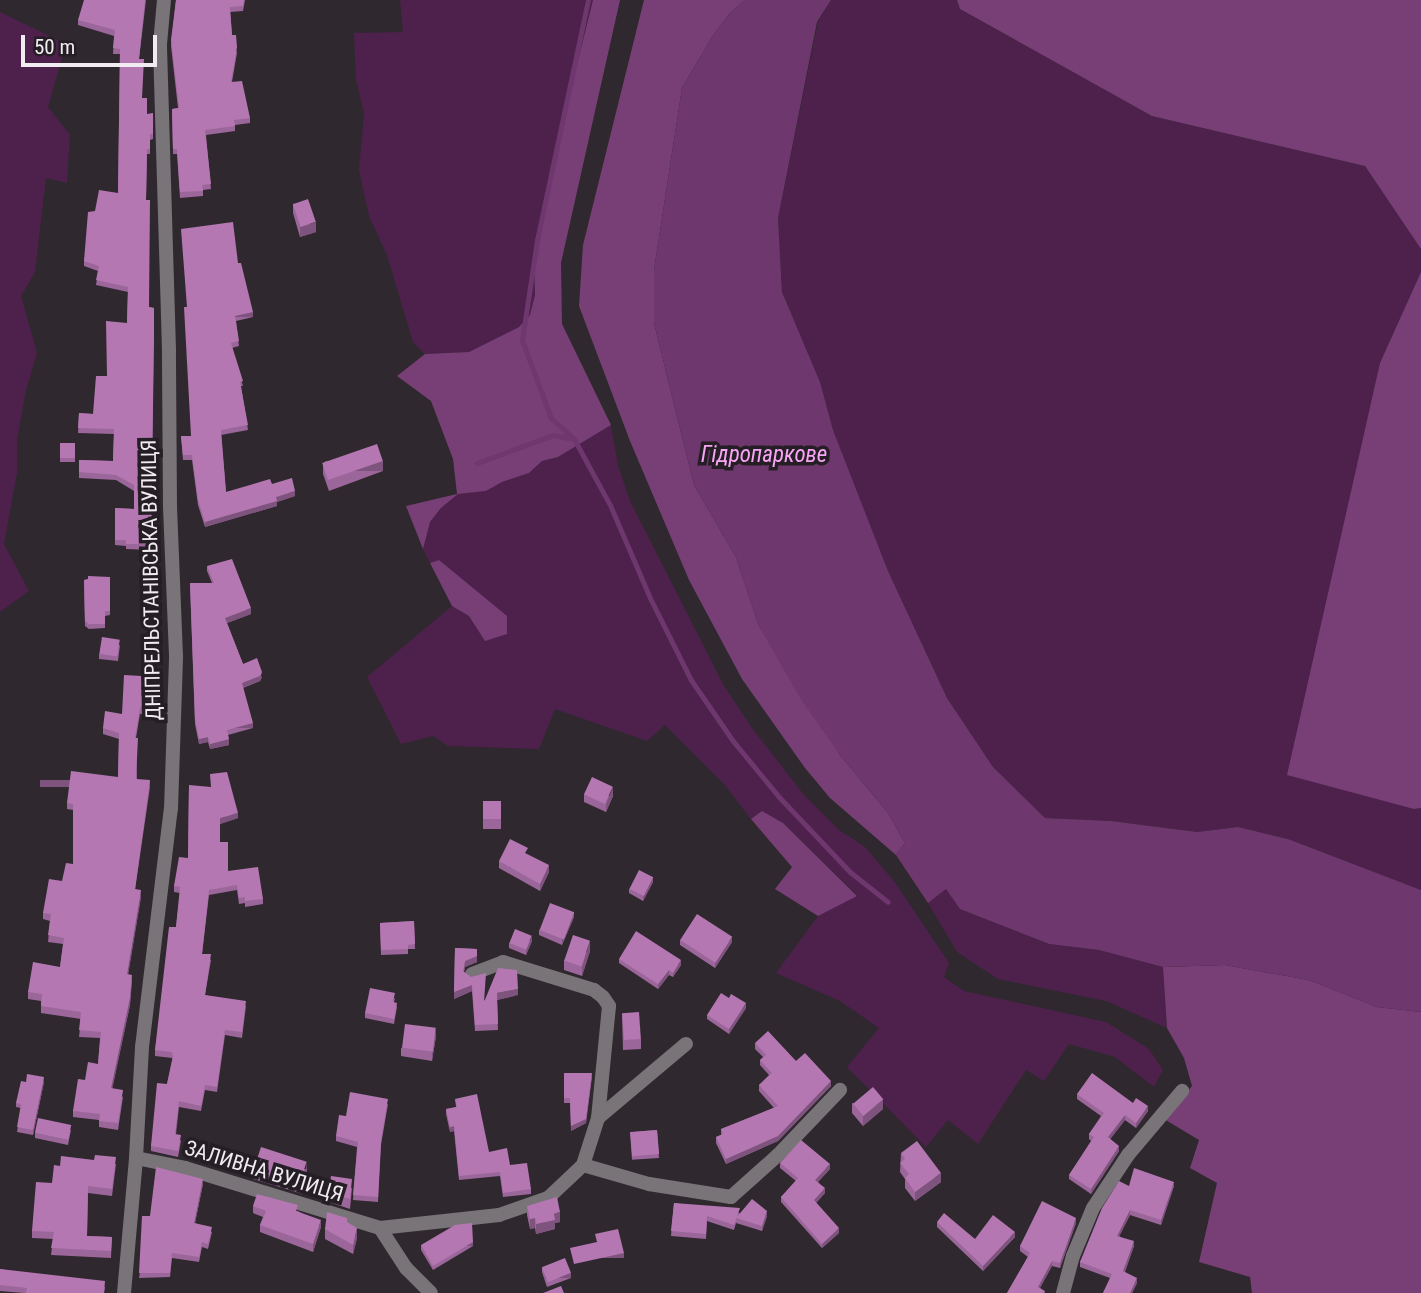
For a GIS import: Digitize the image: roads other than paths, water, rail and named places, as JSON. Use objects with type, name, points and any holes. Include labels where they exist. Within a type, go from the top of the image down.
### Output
[{"type":"street","name":"ДНІПРЕЛЬСТАНІВСЬКА ВУЛИЦЯ","points":[[124,1293],[136,1158],[142,1047],[171,809],[176,656],[160,44],[164,0]]},
{"type":"street","name":"ЗАЛИВНА ВУЛИЦЯ","points":[[136,1158],[185,1168],[380,1228],[499,1215],[548,1198],[583,1165],[598,1118],[609,1006],[594,990],[503,962],[472,974]]},
{"type":"street","points":[[598,1118],[686,1044]]},
{"type":"street","points":[[583,1165],[649,1184],[731,1197],[778,1155],[840,1090]]},
{"type":"street","points":[[1063,1293],[1073,1255],[1093,1208],[1128,1155],[1182,1091]]},
{"type":"street","points":[[380,1228],[406,1268],[430,1293]]},
{"type":"water","name":"Гідропаркове","points":[[745,0],[831,0],[817,22],[778,218],[782,292],[820,382],[833,430],[888,571],[947,698],[993,767],[1045,818],[1111,821],[1197,832],[1238,827],[1288,839],[1421,890],[1421,1012],[1377,1007],[1309,980],[1225,965],[1163,967],[1099,950],[1049,944],[960,909],[946,889],[928,903],[896,855],[905,843],[888,813],[840,755],[800,698],[759,626],[736,557],[694,485],[654,323],[654,270],[682,88],[712,37],[730,13]]},
{"type":"waterway","points":[[588,0],[537,240],[522,340],[551,418],[574,439],[610,505],[650,598],[691,680],[733,741],[779,797],[850,872],[888,902]]},
{"type":"waterway","points":[[477,463],[553,435],[573,439]]}]
